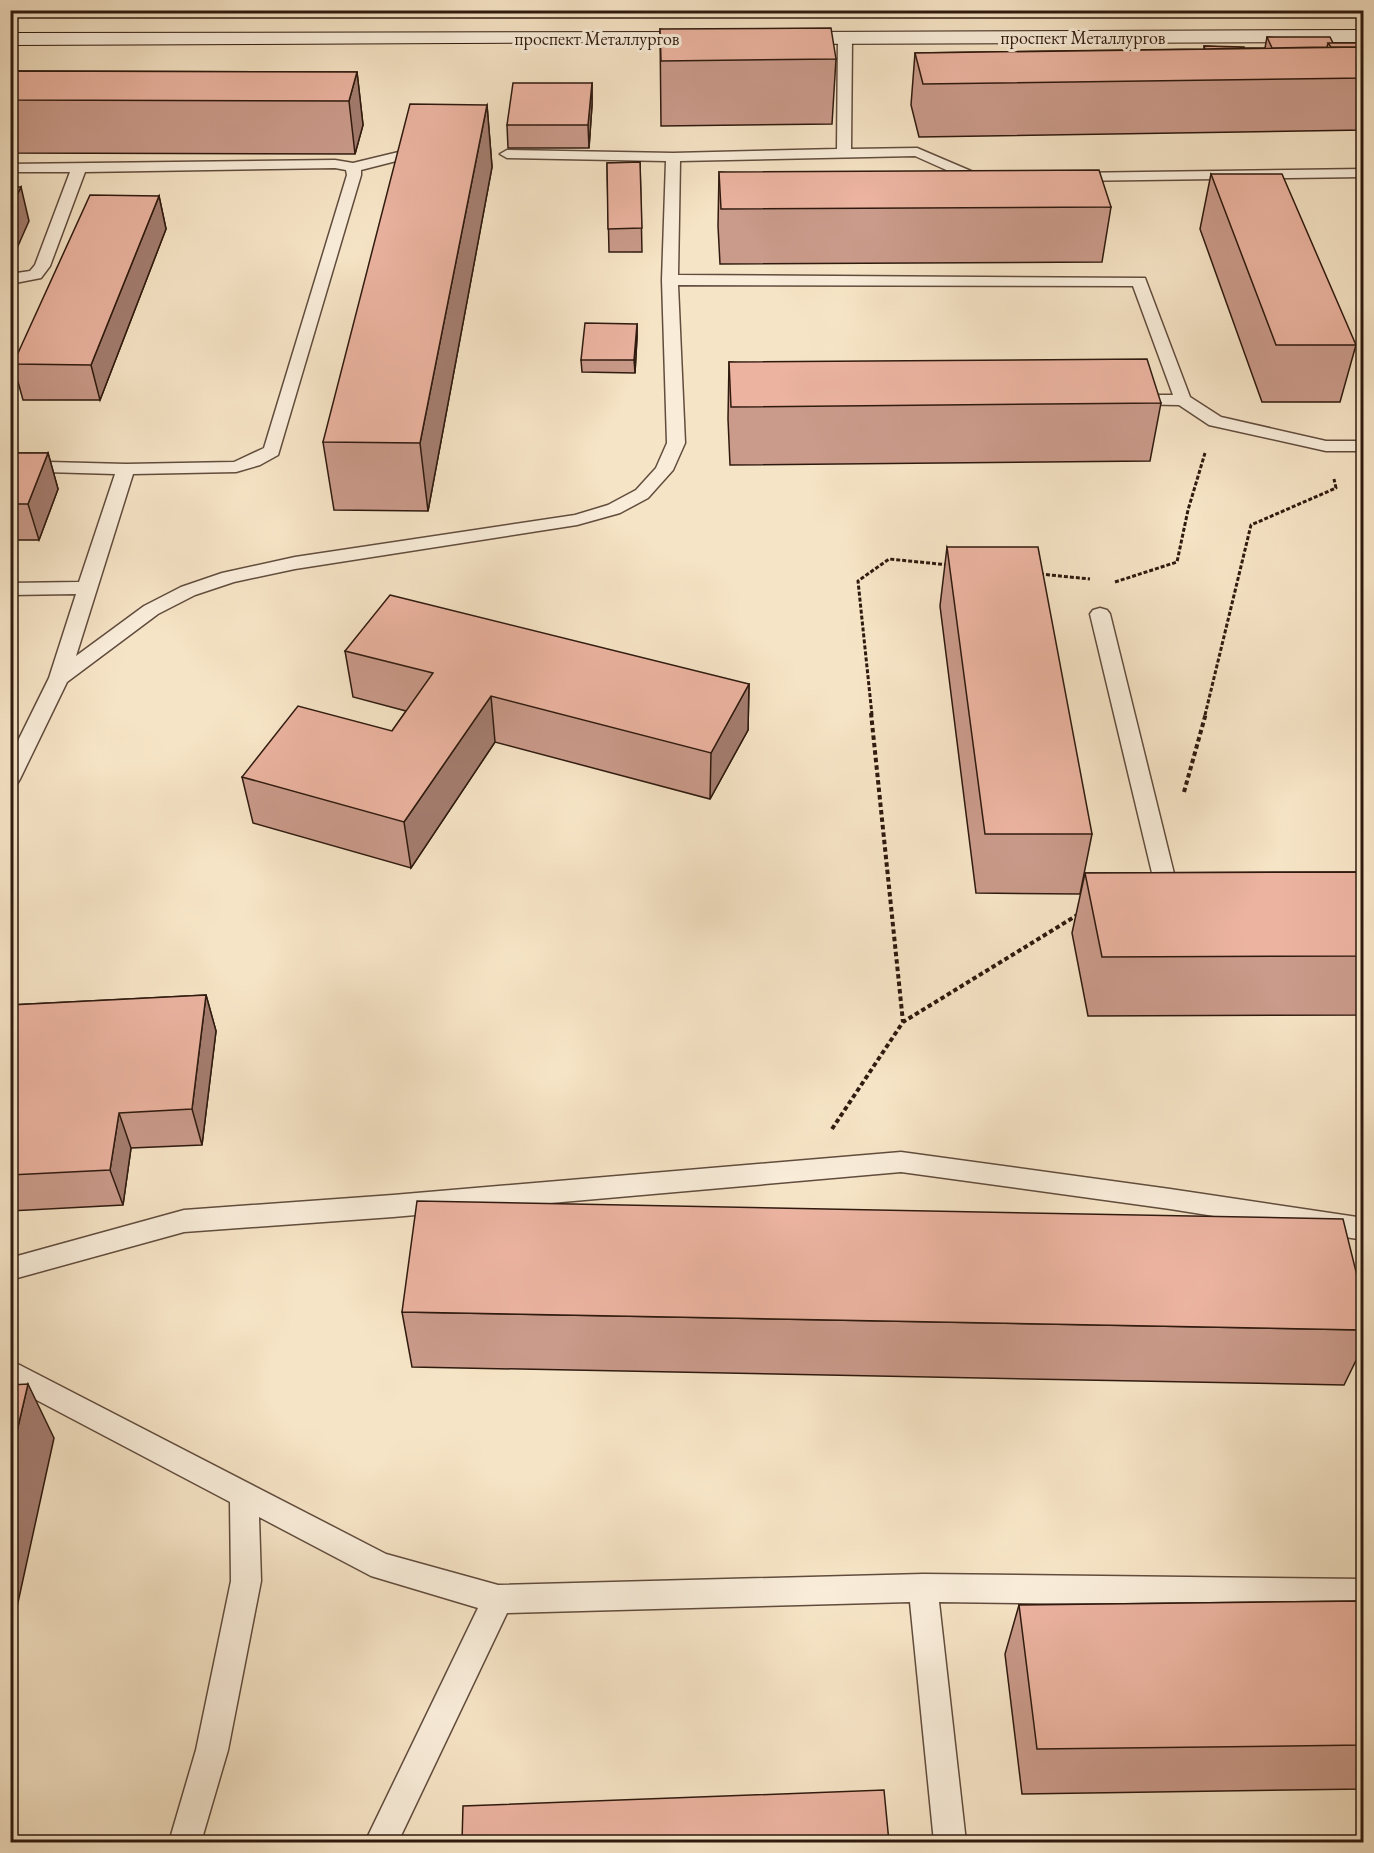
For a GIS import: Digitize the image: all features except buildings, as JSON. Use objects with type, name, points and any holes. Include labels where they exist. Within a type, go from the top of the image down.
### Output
[{"type":"main road","name":"проспект Металлургов","points":[[763,38],[1364,36]]},
{"type":"main road","name":"проспект Металлургов","points":[[10,39],[728,38]]},
{"type":"lane","points":[[844,154],[845,38]]},
{"type":"lane","points":[[507,154],[673,158],[917,152],[976,178],[1000,177]]},
{"type":"lane","points":[[10,168],[335,164],[352,167],[411,153]]},
{"type":"lane","points":[[59,678],[152,610],[188,591],[229,577],[295,563],[577,520],[614,509],[642,494],[664,470],[676,443],[670,280],[673,158]]},
{"type":"lane","points":[[10,466],[126,469],[236,466],[254,461],[272,451],[354,175],[352,167]]},
{"type":"lane","points":[[10,279],[35,275],[42,266],[79,168]]},
{"type":"lane","points":[[1058,177],[1364,173]]},
{"type":"lane","points":[[670,280],[1139,280],[1183,400]]},
{"type":"lane","points":[[1112,400],[1183,400],[1215,421],[1326,446],[1364,446]]},
{"type":"lane","points":[[10,779],[59,678],[126,469]]},
{"type":"lane","points":[[10,589],[87,588]]},
{"type":"lane","points":[[1100,614],[1173,914],[1185,914]]},
{"type":"lane","points":[[10,1269],[184,1221],[393,1206],[901,1162],[1170,1199],[1364,1229]]},
{"type":"lane","points":[[10,1372],[381,1566],[498,1599],[922,1588],[1364,1593]]},
{"type":"lane","points":[[185,1842],[212,1750],[246,1581],[244,1494]]},
{"type":"lane","points":[[922,1588],[950,1842]]},
{"type":"lane","points":[[381,1842],[498,1599]]},
{"type":"path","points":[[1105,581],[1117,582],[1177,562],[1188,510],[1215,421]]},
{"type":"path","points":[[1181,802],[1212,690],[1251,525],[1336,488],[1326,446]]},
{"type":"path","points":[[903,1022],[858,581],[889,560],[957,566]]},
{"type":"path","points":[[1037,574],[1094,580]]},
{"type":"path","points":[[806,1170],[903,1022],[1085,911]]}]
